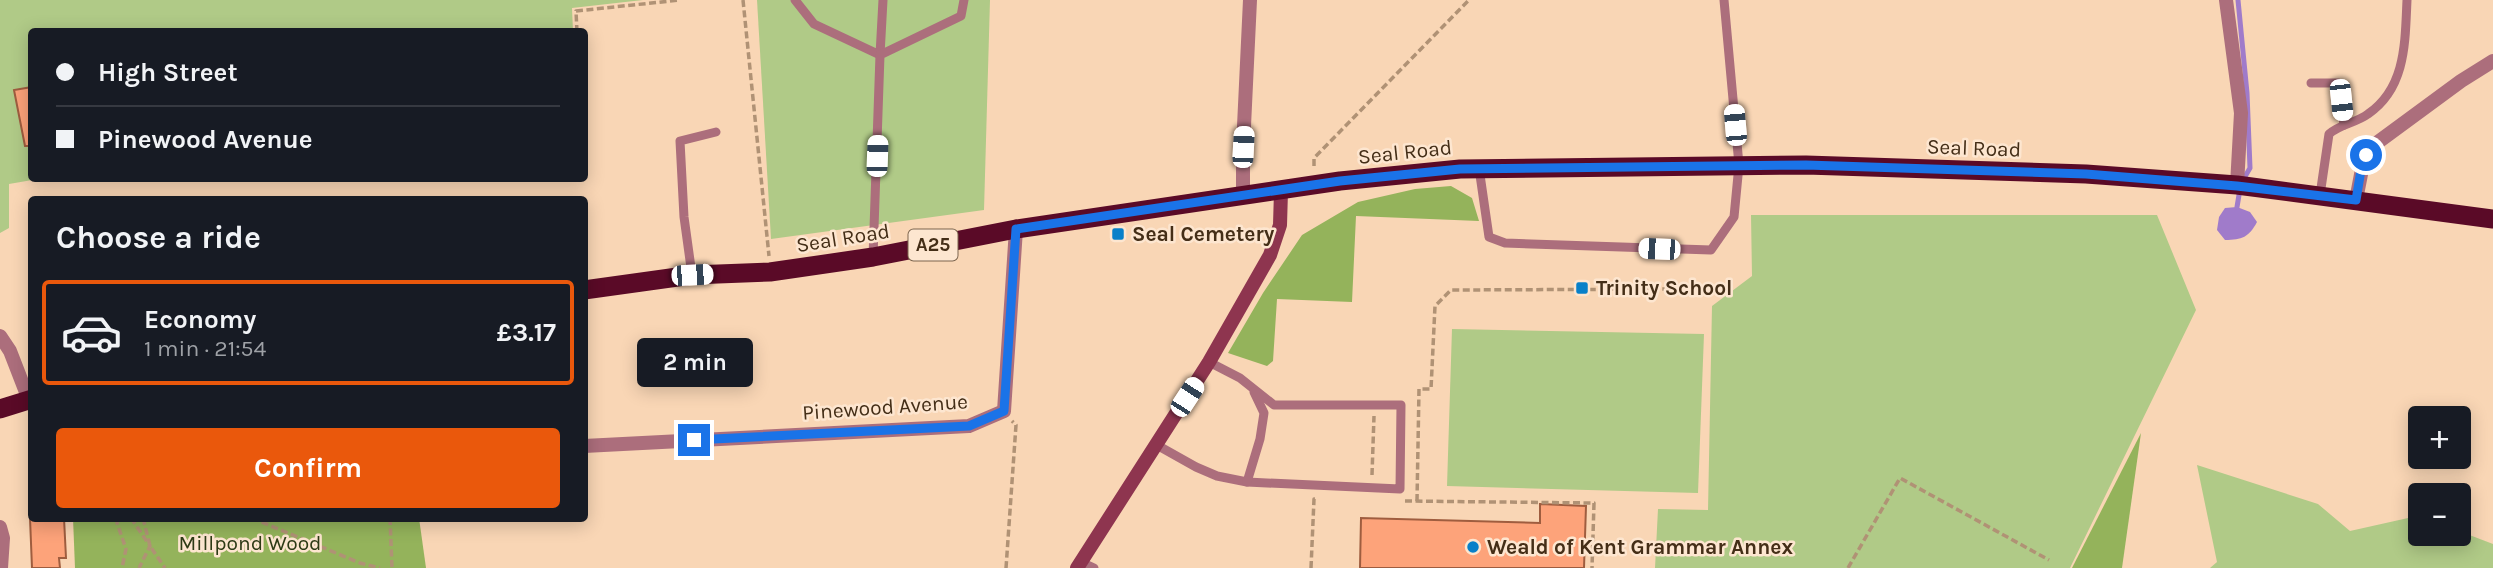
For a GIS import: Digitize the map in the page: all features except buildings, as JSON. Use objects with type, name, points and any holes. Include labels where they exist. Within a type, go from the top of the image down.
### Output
[{"type":"highway","name":"Seal Road","points":[[588,289],[692,275],[770,272],[873,257],[1016,229],[1340,181],[1479,168],[1739,164],[2086,174],[2237,186]]},
{"type":"highway","name":"A25","points":[[2237,186],[2493,219]]},
{"type":"highway","points":[[0,410],[28,400]]},
{"type":"main road","points":[[1084,566],[1155,443],[1209,362],[1270,256],[1279,225],[1281,191]]},
{"type":"street","points":[[1243,196],[1250,0]]},
{"type":"street","points":[[2226,0],[2241,113],[2237,186]]},
{"type":"street","points":[[2356,200],[2364,159],[2377,142],[2493,61]]},
{"type":"street","points":[[1004,411],[1016,229]]},
{"type":"street","points":[[0,336],[10,351],[28,394]]},
{"type":"street","name":"Pinewood Avenue","points":[[588,446],[969,426],[1004,411]]},
{"type":"street","points":[[1,534],[1,568]]},
{"type":"lane","points":[[795,0],[814,24],[880,55]]},
{"type":"lane","points":[[873,257],[883,0]]},
{"type":"lane","points":[[880,55],[961,16],[964,0]]},
{"type":"lane","points":[[1479,168],[1489,237],[1505,243],[1711,250],[1734,217],[1739,164],[1724,0]]},
{"type":"lane","points":[[2319,195],[2327,137],[2332,131],[2371,112],[2395,85],[2402,64],[2407,0]]},
{"type":"lane","points":[[2311,83],[2339,79],[2344,125]]},
{"type":"lane","points":[[692,275],[684,217],[680,141],[716,132]]},
{"type":"lane","points":[[1155,443],[1217,476],[1247,482],[1400,488],[1401,405],[1274,405],[1240,378],[1209,362]]},
{"type":"lane","points":[[1247,482],[1260,439],[1264,413],[1251,388]]},
{"type":"path","points":[[577,28],[576,11],[680,0]]},
{"type":"path","points":[[743,0],[770,272]]},
{"type":"path","points":[[1313,186],[1314,159],[1469,0]]},
{"type":"path","points":[[1417,501],[1419,389],[1431,389],[1435,306],[1451,290],[1692,289]]},
{"type":"path","points":[[1372,487],[1375,405]]},
{"type":"path","points":[[1004,411],[1016,425],[1006,568]]},
{"type":"path","points":[[1848,568],[1900,478],[2049,560]]},
{"type":"path","points":[[1311,568],[1314,499],[1327,499]]},
{"type":"path","points":[[1399,501],[1594,503],[1592,568]]},
{"type":"path","points":[[117,522],[126,549],[122,568]]},
{"type":"path","points":[[134,522],[165,568]]},
{"type":"path","points":[[139,568],[150,546],[145,522]]},
{"type":"path","points":[[262,522],[360,563],[380,568]]},
{"type":"path","points":[[390,522],[392,568]]},
{"type":"green space","points":[[0,0],[643,0],[572,8],[573,28],[28,28],[28,181],[9,184],[9,228],[0,233]]},
{"type":"green space","points":[[757,0],[990,0],[984,210],[771,239]]},
{"type":"green space","points":[[1451,186],[1472,198],[1479,221],[1356,216],[1352,302],[1277,299],[1273,361],[1267,366],[1228,353],[1263,293],[1302,235],[1358,202],[1415,189]]},
{"type":"green space","points":[[1751,215],[2157,215],[2196,310],[2070,568],[1655,568],[1658,509],[1708,510],[1712,306],[1752,276]]},
{"type":"green space","points":[[1452,329],[1704,334],[1698,493],[1447,486]]},
{"type":"green space","points":[[2141,433],[2122,568],[2072,568]]},
{"type":"green space","points":[[2197,465],[2318,504],[2350,531],[2408,518],[2408,546],[2471,546],[2471,536],[2493,544],[2493,568],[2210,568],[2217,562]]},
{"type":"green space","name":"Millpond Wood","points":[[73,522],[420,522],[426,568],[75,568]]},
{"type":"shaded area","points":[[2237,207],[2250,212],[2257,222],[2244,237],[2225,240],[2217,230],[2219,217],[2225,208]]},
{"type":"waterway","points":[[2238,0],[2247,93],[2250,168],[2243,180]]},
{"type":"waterway","points":[[2237,207],[2240,189]]},
{"type":"place","name":"Seal Cemetery","points":[[1118,234]]},
{"type":"place","name":"Trinity School","points":[[1582,288]]},
{"type":"place","name":"Weald of Kent Grammar Annex","points":[[1473,547]]},
{"type":"route","points":[[694,440],[969,426],[1004,411],[1016,229],[1340,181],[1460,169],[1739,164],[2086,174],[2237,186],[2356,200],[2366,155]]}]
